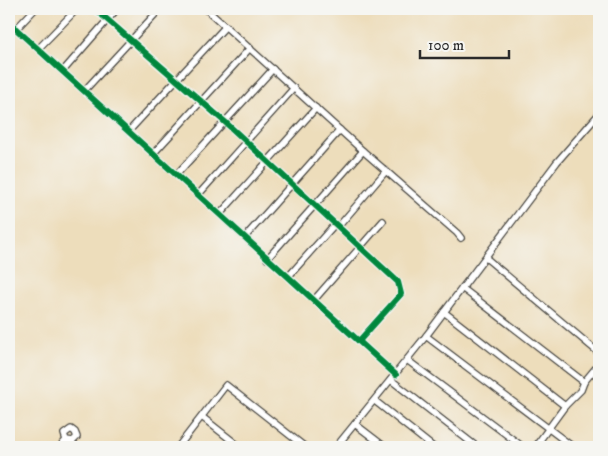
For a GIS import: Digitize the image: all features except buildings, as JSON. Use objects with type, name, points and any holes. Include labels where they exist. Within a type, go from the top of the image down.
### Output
[{"type":"street","points":[[16,28],[35,9]]},
{"type":"street","points":[[38,49],[76,9]]},
{"type":"street","points":[[95,9],[225,122],[398,282],[401,294],[359,341]]},
{"type":"street","points":[[63,71],[117,9]]},
{"type":"street","points":[[84,91],[160,9]]},
{"type":"street","points":[[206,9],[461,238]]},
{"type":"street","points":[[9,20],[38,49],[359,341],[394,378],[477,447]]},
{"type":"street","points":[[129,131],[226,26]]},
{"type":"street","points":[[153,154],[250,48]]},
{"type":"street","points":[[176,174],[273,69]]},
{"type":"street","points":[[199,194],[294,88]]},
{"type":"street","points":[[220,214],[316,108]]},
{"type":"street","points":[[336,447],[394,378],[557,162],[599,114]]},
{"type":"street","points":[[245,237],[340,130]]},
{"type":"street","points":[[267,258],[363,151]]},
{"type":"street","points":[[288,277],[386,172]]},
{"type":"street","points":[[314,300],[383,221]]},
{"type":"street","points":[[486,258],[599,353]]},
{"type":"street","points":[[462,288],[584,382]]},
{"type":"street","points":[[444,312],[565,406]]},
{"type":"street","points":[[426,336],[572,447]]},
{"type":"street","points":[[407,360],[523,447]]},
{"type":"street","points":[[535,447],[565,406],[581,390],[584,382],[599,364]]},
{"type":"street","points":[[179,447],[226,385],[305,447]]},
{"type":"street","points":[[375,401],[433,447]]},
{"type":"street","points":[[202,417],[240,447]]},
{"type":"street","points":[[355,424],[385,447]]},
{"type":"street","points":[[60,447],[66,440]]},
{"type":"cycle path","points":[[95,9],[225,122],[398,282],[401,294],[359,341]]},
{"type":"cycle path","points":[[9,20],[16,29],[396,375]]}]
